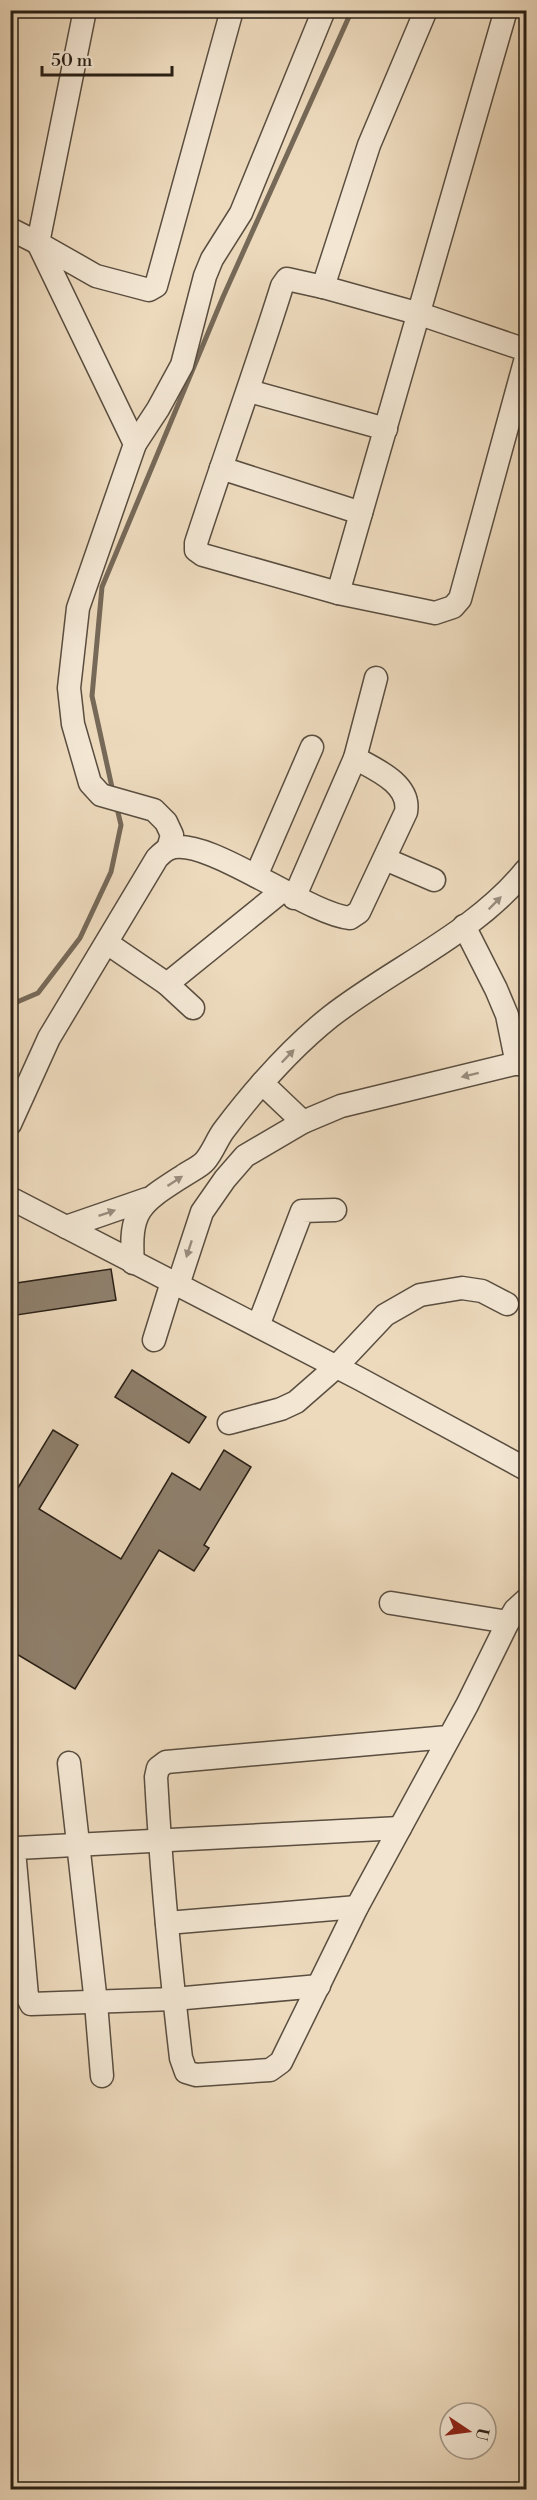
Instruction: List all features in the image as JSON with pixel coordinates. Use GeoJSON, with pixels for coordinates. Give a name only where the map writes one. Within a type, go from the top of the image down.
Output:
{"type":"FeatureCollection","features":[{"type":"Feature","properties":{"kind":"street"},"geometry":{"type":"LineString","coordinates":[[85,10],[39,243],[135,444]]}},
{"type":"Feature","properties":{"kind":"street"},"geometry":{"type":"LineString","coordinates":[[10,229],[96,276],[149,290],[156,286],[232,10]]}},
{"type":"Feature","properties":{"kind":"street"},"geometry":{"type":"LineString","coordinates":[[10,1124],[49,1038],[157,858],[168,849],[172,835],[166,822],[154,810],[101,795],[90,783],[73,724],[69,688],[78,608],[135,444],[158,409],[182,365],[205,276],[212,260],[241,213],[324,10]]}},
{"type":"Feature","properties":{"kind":"street"},"geometry":{"type":"LineString","coordinates":[[323,287],[369,145],[426,10]]}},
{"type":"Feature","properties":{"kind":"street"},"geometry":{"type":"LineString","coordinates":[[338,593],[506,10]]}},
{"type":"Feature","properties":{"kind":"street"},"geometry":{"type":"LineString","coordinates":[[526,350],[420,314],[323,287],[290,279],[285,281],[249,391],[220,468],[196,543],[196,550],[203,555],[338,593],[435,613],[453,608],[460,599],[526,358]]}},
{"type":"Feature","properties":{"kind":"street"},"geometry":{"type":"LineString","coordinates":[[249,391],[386,429]]}},
{"type":"Feature","properties":{"kind":"street"},"geometry":{"type":"LineString","coordinates":[[220,468],[361,513]]}},
{"type":"Feature","properties":{"kind":"street"},"geometry":{"type":"LineString","coordinates":[[167,984],[288,894],[355,758],[376,678]]}},
{"type":"Feature","properties":{"kind":"street"},"geometry":{"type":"LineString","coordinates":[[255,876],[312,747]]}},
{"type":"Feature","properties":{"kind":"street"},"geometry":{"type":"LineString","coordinates":[[168,849],[184,848],[217,857],[288,894],[335,915],[350,918],[359,912],[403,823],[407,802],[390,777],[355,758]]}},
{"type":"Feature","properties":{"kind":"street"},"geometry":{"type":"LineString","coordinates":[[385,859],[434,880]]}},
{"type":"Feature","properties":{"kind":"street"},"geometry":{"type":"LineString","coordinates":[[66,1227],[147,1199],[205,1161],[222,1131],[262,1083],[331,1017],[488,910],[526,870]]}},
{"type":"Feature","properties":{"kind":"street"},"geometry":{"type":"LineString","coordinates":[[154,1340],[202,1212],[225,1179],[245,1156],[303,1122],[341,1106],[522,1062],[496,989],[464,926]]}},
{"type":"Feature","properties":{"kind":"street"},"geometry":{"type":"LineString","coordinates":[[107,943],[167,984],[193,1008]]}},
{"type":"Feature","properties":{"kind":"street"},"geometry":{"type":"LineString","coordinates":[[262,1083],[303,1122]]}},
{"type":"Feature","properties":{"kind":"street"},"geometry":{"type":"LineString","coordinates":[[205,1161],[225,1179]]}},
{"type":"Feature","properties":{"kind":"street"},"geometry":{"type":"LineString","coordinates":[[10,1198],[258,1326],[526,1469]]}},
{"type":"Feature","properties":{"kind":"street"},"geometry":{"type":"LineString","coordinates":[[133,1263],[131,1237],[136,1218],[147,1199]]}},
{"type":"Feature","properties":{"kind":"street"},"geometry":{"type":"LineString","coordinates":[[258,1326],[302,1211],[335,1210]]}},
{"type":"Feature","properties":{"kind":"street"},"geometry":{"type":"LineString","coordinates":[[229,1423],[281,1409],[296,1402],[336,1367],[385,1315],[420,1295],[462,1288],[482,1291],[507,1304]]}},
{"type":"Feature","properties":{"kind":"street"},"geometry":{"type":"LineString","coordinates":[[448,1737],[166,1762],[158,1768],[156,1777],[159,1841],[166,1923],[181,2058],[186,2072],[196,2075],[270,2070],[281,2062],[357,1907],[467,1705],[508,1622],[515,1610],[526,1600]]}},
{"type":"Feature","properties":{"kind":"street"},"geometry":{"type":"LineString","coordinates":[[391,1603],[508,1622]]}},
{"type":"Feature","properties":{"kind":"street"},"geometry":{"type":"LineString","coordinates":[[69,1763],[102,2076]]}},
{"type":"Feature","properties":{"kind":"street"},"geometry":{"type":"LineString","coordinates":[[319,1986],[174,1999],[32,2004],[28,2001],[12,1853],[16,1848],[400,1828]]}},
{"type":"Feature","properties":{"kind":"street"},"geometry":{"type":"LineString","coordinates":[[166,1923],[357,1907]]}},
{"type":"Feature","properties":{"kind":"building"},"geometry":{"type":"Polygon","coordinates":[[[111,1269],[116,1300],[10,1316],[10,1284],[111,1269]]]}},
{"type":"Feature","properties":{"kind":"building"},"geometry":{"type":"Polygon","coordinates":[[[132,1370],[206,1417],[189,1443],[115,1397],[132,1370]]]}},
{"type":"Feature","properties":{"kind":"building"},"geometry":{"type":"Polygon","coordinates":[[[53,1430],[78,1445],[39,1509],[121,1559],[172,1473],[200,1490],[224,1450],[251,1467],[204,1545],[209,1548],[194,1571],[159,1550],[75,1689],[10,1650],[10,1501],[53,1430]]]}},
{"type":"Feature","properties":{"kind":"waterway"},"geometry":{"type":"LineString","coordinates":[[113,792],[92,696],[102,587],[223,297],[352,10]]}},
{"type":"Feature","properties":{"kind":"waterway"},"geometry":{"type":"LineString","coordinates":[[10,1005],[38,993],[80,938],[111,872],[121,825],[116,804]]}}]}
